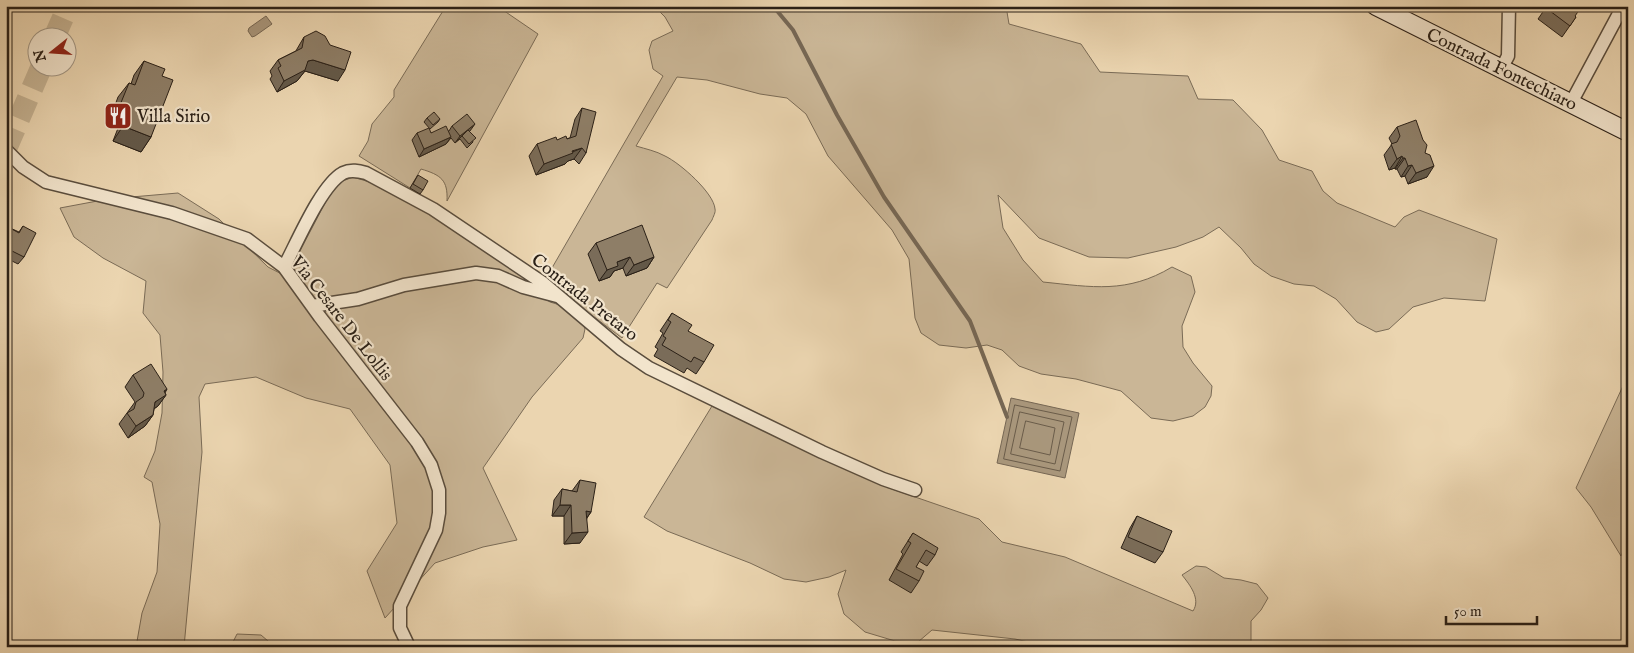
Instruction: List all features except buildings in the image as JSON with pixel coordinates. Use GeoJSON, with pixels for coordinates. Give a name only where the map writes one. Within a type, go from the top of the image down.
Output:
{"type":"FeatureCollection","features":[{"type":"Feature","properties":{"kind":"street","name":"Contrada Fontechiaro"},"geometry":{"type":"LineString","coordinates":[[1376,6],[1628,132]]}},
{"type":"Feature","properties":{"kind":"street"},"geometry":{"type":"LineString","coordinates":[[1501,69],[1508,56],[1509,6]]}},
{"type":"Feature","properties":{"kind":"street"},"geometry":{"type":"LineString","coordinates":[[1571,103],[1622,6]]}},
{"type":"Feature","properties":{"kind":"street","name":"Via Cesare De Lollis"},"geometry":{"type":"LineString","coordinates":[[6,150],[23,166],[46,182],[172,213],[247,239],[284,267],[417,442],[431,465],[439,490],[439,513],[436,530],[400,606],[400,628],[409,647]]}},
{"type":"Feature","properties":{"kind":"street","name":"Contrada Pretaro"},"geometry":{"type":"LineString","coordinates":[[284,267],[327,187],[333,180],[345,172],[356,170],[366,173],[432,209],[543,283],[621,349],[649,368],[822,452],[884,479],[915,490]]}},
{"type":"Feature","properties":{"kind":"street"},"geometry":{"type":"LineString","coordinates":[[312,306],[358,298],[404,285],[476,273],[498,276],[523,287],[560,297]]}},
{"type":"Feature","properties":{"kind":"shaded area"},"geometry":{"type":"Polygon","coordinates":[[[446,6],[497,6],[538,34],[447,201],[446,188],[442,179],[438,176],[421,169],[410,188],[359,156],[368,141],[372,124],[394,97],[394,90],[446,6]]]}},
{"type":"Feature","properties":{"kind":"shaded area"},"geometry":{"type":"Polygon","coordinates":[[[654,6],[1006,6],[1009,24],[1081,44],[1100,72],[1188,76],[1198,99],[1233,100],[1262,130],[1279,160],[1312,171],[1323,191],[1337,203],[1395,227],[1404,217],[1419,210],[1497,239],[1485,301],[1444,298],[1413,307],[1389,329],[1376,332],[1357,322],[1336,299],[1314,286],[1294,284],[1271,276],[1254,264],[1241,248],[1219,227],[1203,237],[1176,247],[1128,258],[1089,257],[1039,238],[998,195],[1003,228],[1023,260],[1043,282],[1093,287],[1124,285],[1156,276],[1172,267],[1191,276],[1195,292],[1182,326],[1183,347],[1193,363],[1212,386],[1211,396],[1205,407],[1193,416],[1173,421],[1151,418],[1121,391],[1076,379],[1041,374],[1019,366],[1002,350],[987,345],[966,348],[939,345],[921,333],[915,318],[909,259],[892,230],[828,156],[806,114],[787,98],[760,94],[707,80],[677,77],[636,146],[662,154],[687,172],[709,195],[715,212],[712,220],[667,288],[657,283],[622,338],[545,280],[663,76],[653,69],[649,50],[652,41],[673,31],[665,17],[654,6]]]}},
{"type":"Feature","properties":{"kind":"shaded area"},"geometry":{"type":"Polygon","coordinates":[[[353,177],[376,184],[424,209],[542,288],[537,293],[550,302],[560,305],[582,321],[585,329],[583,338],[532,397],[483,468],[517,540],[483,547],[435,563],[385,618],[367,571],[397,523],[390,465],[350,409],[306,398],[256,377],[205,384],[199,397],[202,452],[184,647],[136,647],[142,613],[157,572],[160,524],[152,482],[144,477],[155,451],[162,413],[163,372],[160,335],[143,313],[146,281],[103,258],[74,237],[60,208],[108,199],[178,193],[219,219],[268,267],[299,283],[290,270],[335,184],[353,177]]]}},
{"type":"Feature","properties":{"kind":"shaded area"},"geometry":{"type":"Polygon","coordinates":[[[1628,375],[1628,538],[1621,556],[1591,507],[1576,488],[1628,375]]]}},
{"type":"Feature","properties":{"kind":"shaded area"},"geometry":{"type":"Polygon","coordinates":[[[712,406],[822,455],[889,488],[979,519],[1002,542],[1065,557],[1193,611],[1196,602],[1195,597],[1182,575],[1196,566],[1206,567],[1224,578],[1257,584],[1268,598],[1261,610],[1251,621],[1251,642],[1255,647],[1051,647],[1015,639],[932,630],[918,642],[895,641],[865,632],[844,614],[838,594],[846,570],[829,577],[806,582],[784,579],[750,563],[667,531],[644,517],[712,406]]]}},
{"type":"Feature","properties":{"kind":"shaded area"},"geometry":{"type":"Polygon","coordinates":[[[237,634],[261,635],[275,647],[229,647],[237,634]]]}},
{"type":"Feature","properties":{"kind":"water"},"geometry":{"type":"Polygon","coordinates":[[[266,16],[272,24],[252,37],[248,31],[249,28],[266,16]]]}},
{"type":"Feature","properties":{"kind":"water"},"geometry":{"type":"Polygon","coordinates":[[[1011,398],[1079,413],[1065,478],[997,463],[1011,398]]]}},
{"type":"Feature","properties":{"kind":"waterway"},"geometry":{"type":"LineString","coordinates":[[773,6],[793,30],[837,115],[884,197],[970,321],[1007,417]]}},
{"type":"Feature","properties":{"kind":"tunnel"},"geometry":{"type":"LineString","coordinates":[[58,28],[68,6]]}},
{"type":"Feature","properties":{"kind":"tunnel"},"geometry":{"type":"LineString","coordinates":[[6,149],[37,78]]}},
{"type":"Feature","properties":{"kind":"place","name":"Villa Sirio"},"geometry":{"type":"Point","coordinates":[118,116]}}]}
